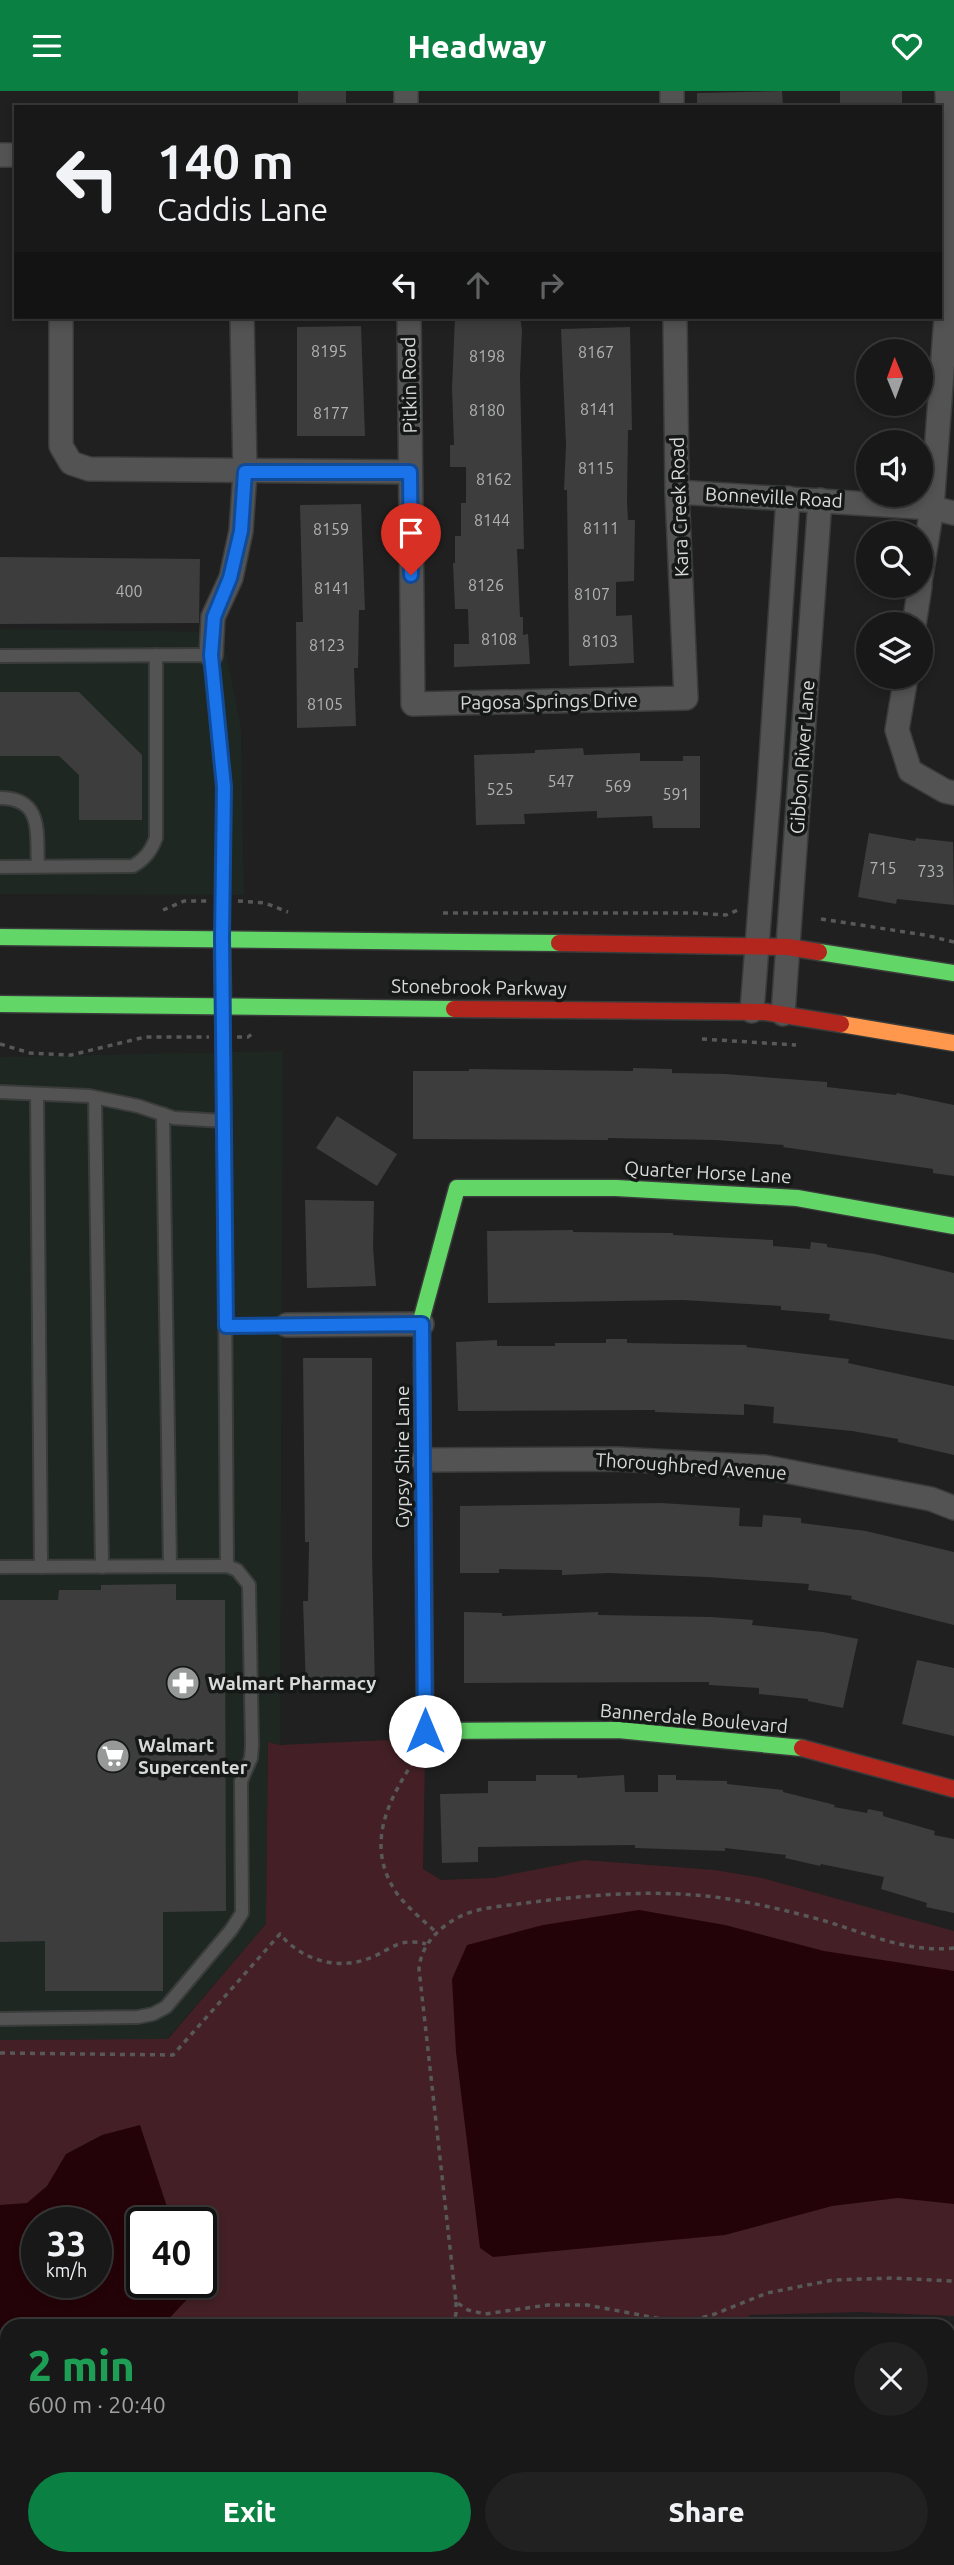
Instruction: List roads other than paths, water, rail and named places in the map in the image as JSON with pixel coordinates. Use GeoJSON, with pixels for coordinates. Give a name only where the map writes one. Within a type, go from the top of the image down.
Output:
{"type":"FeatureCollection","features":[{"type":"Feature","properties":{"kind":"main road"},"geometry":{"type":"LineString","coordinates":[[0,937],[788,947],[954,973]]}},
{"type":"Feature","properties":{"kind":"main road"},"geometry":{"type":"LineString","coordinates":[[222,938],[223,1005]]}},
{"type":"Feature","properties":{"kind":"main road","name":"Stonebrook Parkway"},"geometry":{"type":"LineString","coordinates":[[0,1004],[752,1011],[954,1043]]}},
{"type":"Feature","properties":{"kind":"main road","name":"Quarter Horse Lane"},"geometry":{"type":"LineString","coordinates":[[457,1188],[616,1188],[797,1198],[954,1226]]}},
{"type":"Feature","properties":{"kind":"main road","name":"Gypsy Shire Lane"},"geometry":{"type":"LineString","coordinates":[[429,1731],[422,1324],[457,1188]]}},
{"type":"Feature","properties":{"kind":"main road","name":"Bannerdale Boulevard"},"geometry":{"type":"LineString","coordinates":[[429,1731],[618,1730],[798,1747],[954,1789]]}},
{"type":"Feature","properties":{"kind":"street"},"geometry":{"type":"LineString","coordinates":[[933,542],[943,510],[951,249],[947,91]]}},
{"type":"Feature","properties":{"kind":"street"},"geometry":{"type":"LineString","coordinates":[[61,319],[61,446],[71,463],[89,469],[410,472]]}},
{"type":"Feature","properties":{"kind":"street"},"geometry":{"type":"LineString","coordinates":[[211,655],[214,617],[230,578],[241,531],[245,472],[242,319]]}},
{"type":"Feature","properties":{"kind":"street","name":"Pitkin Road"},"geometry":{"type":"LineString","coordinates":[[409,319],[413,704]]}},
{"type":"Feature","properties":{"kind":"street","name":"Kara Creek Road"},"geometry":{"type":"LineString","coordinates":[[675,319],[677,492],[686,698]]}},
{"type":"Feature","properties":{"kind":"street","name":"Bonneville Road"},"geometry":{"type":"LineString","coordinates":[[677,492],[943,510]]}},
{"type":"Feature","properties":{"kind":"street","name":"Gibbon River Lane"},"geometry":{"type":"LineString","coordinates":[[752,1011],[788,498]]}},
{"type":"Feature","properties":{"kind":"street","name":"Gibbon River Lane"},"geometry":{"type":"LineString","coordinates":[[783,1014],[820,500]]}},
{"type":"Feature","properties":{"kind":"street"},"geometry":{"type":"LineString","coordinates":[[904,689],[897,730],[910,771],[945,791],[954,793]]}},
{"type":"Feature","properties":{"kind":"street","name":"Pagosa Springs Drive"},"geometry":{"type":"LineString","coordinates":[[413,704],[686,698]]}},
{"type":"Feature","properties":{"kind":"street"},"geometry":{"type":"LineString","coordinates":[[287,1325],[422,1324]]}},
{"type":"Feature","properties":{"kind":"street","name":"Thoroughbred Avenue"},"geometry":{"type":"LineString","coordinates":[[423,1460],[617,1459],[765,1467],[932,1499],[954,1508]]}},
{"type":"Feature","properties":{"kind":"lane"},"geometry":{"type":"LineString","coordinates":[[0,867],[133,866],[144,860],[151,851],[156,838],[156,655]]}},
{"type":"Feature","properties":{"kind":"lane"},"geometry":{"type":"LineString","coordinates":[[0,656],[211,655],[224,787],[222,938]]}},
{"type":"Feature","properties":{"kind":"lane"},"geometry":{"type":"LineString","coordinates":[[0,798],[21,802],[30,808],[36,819],[38,866]]}},
{"type":"Feature","properties":{"kind":"lane"},"geometry":{"type":"LineString","coordinates":[[223,1005],[227,1566]]}},
{"type":"Feature","properties":{"kind":"lane"},"geometry":{"type":"LineString","coordinates":[[0,1092],[95,1098],[198,1121],[224,1121]]}},
{"type":"Feature","properties":{"kind":"lane"},"geometry":{"type":"LineString","coordinates":[[37,1094],[41,1567]]}},
{"type":"Feature","properties":{"kind":"lane"},"geometry":{"type":"LineString","coordinates":[[95,1098],[102,1567]]}},
{"type":"Feature","properties":{"kind":"lane"},"geometry":{"type":"LineString","coordinates":[[163,1114],[170,1566]]}},
{"type":"Feature","properties":{"kind":"lane"},"geometry":{"type":"LineString","coordinates":[[226,1326],[287,1325]]}},
{"type":"Feature","properties":{"kind":"lane"},"geometry":{"type":"LineString","coordinates":[[0,1567],[227,1566],[237,1570],[249,1585],[252,1745],[251,1758],[242,1781],[242,1913],[231,1930],[166,2007],[153,2014],[138,2017],[0,2019]]}},
{"type":"Feature","properties":{"kind":"place","name":"Walmart Pharmacy"},"geometry":{"type":"Point","coordinates":[183,1683]}},
{"type":"Feature","properties":{"kind":"place","name":"Walmart Supercenter"},"geometry":{"type":"Point","coordinates":[113,1756]}}]}
